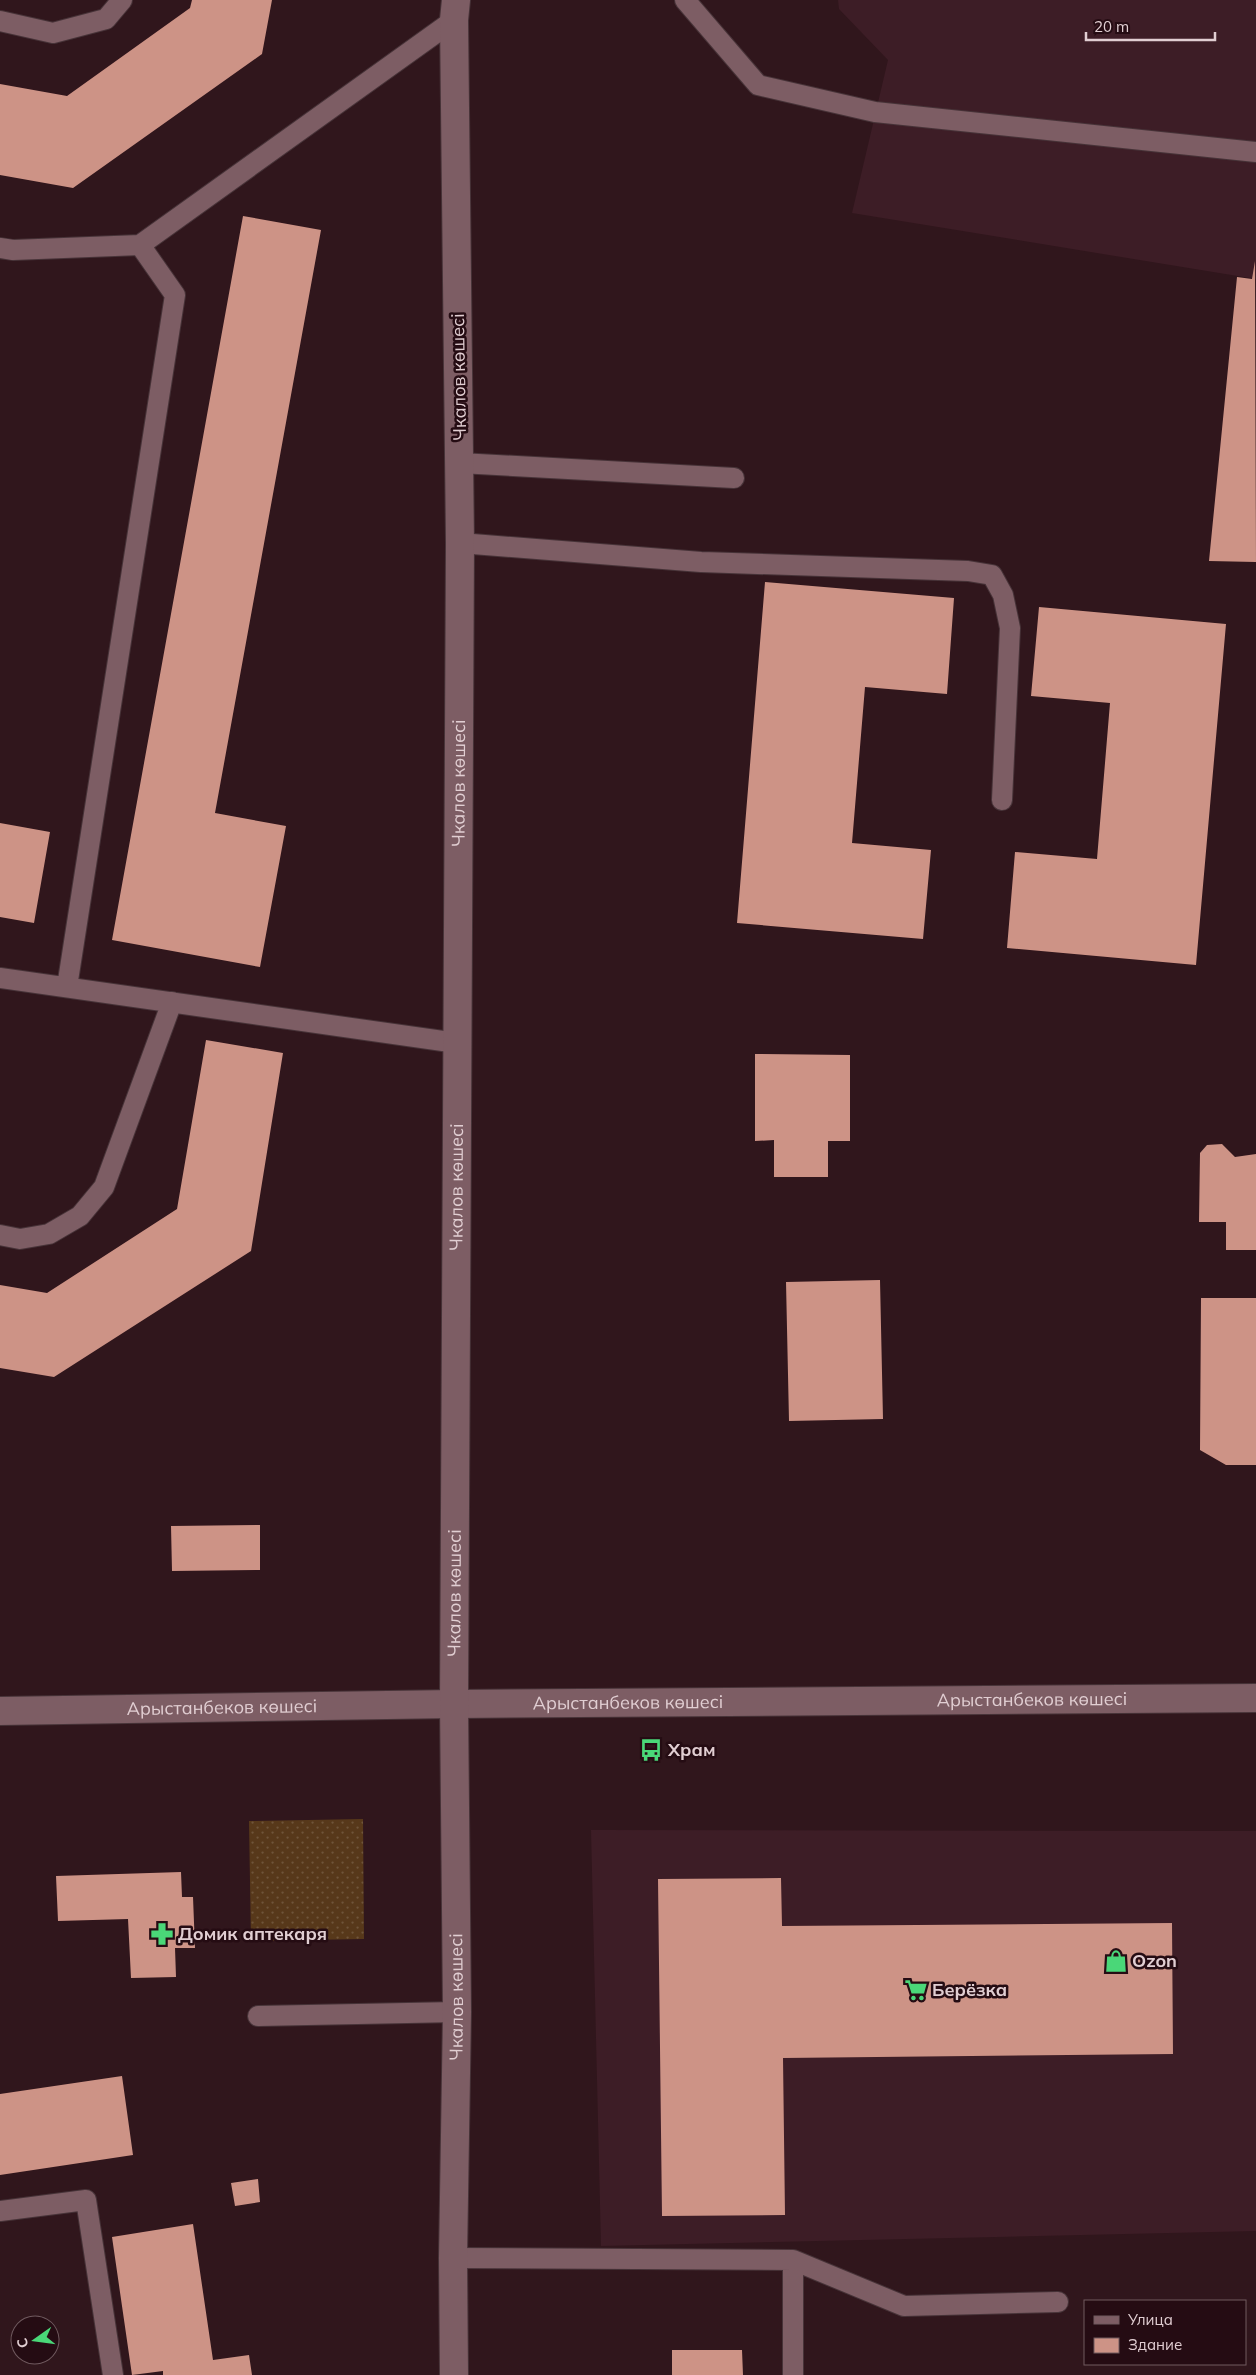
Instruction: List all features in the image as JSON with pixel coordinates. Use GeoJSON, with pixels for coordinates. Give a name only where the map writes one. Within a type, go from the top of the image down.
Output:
{"type":"FeatureCollection","features":[{"type":"Feature","properties":{"kind":"street","name":"Чкалов көшесі"},"geometry":{"type":"LineString","coordinates":[[454,2375],[453,2258],[457,2012],[454,1704],[460,543],[455,10]]}},
{"type":"Feature","properties":{"kind":"street","name":"Арыстанбеков көшесі"},"geometry":{"type":"LineString","coordinates":[[0,1711],[454,1704],[1256,1698]]}},
{"type":"Feature","properties":{"kind":"lane"},"geometry":{"type":"LineString","coordinates":[[0,21],[53,33],[106,19],[122,0]]}},
{"type":"Feature","properties":{"kind":"lane"},"geometry":{"type":"LineString","coordinates":[[685,0],[758,85],[875,112],[1256,152]]}},
{"type":"Feature","properties":{"kind":"lane"},"geometry":{"type":"LineString","coordinates":[[0,248],[13,250],[140,245],[455,10]]}},
{"type":"Feature","properties":{"kind":"lane"},"geometry":{"type":"LineString","coordinates":[[67,987],[175,295],[140,245]]}},
{"type":"Feature","properties":{"kind":"lane"},"geometry":{"type":"LineString","coordinates":[[460,462],[734,478]]}},
{"type":"Feature","properties":{"kind":"lane"},"geometry":{"type":"LineString","coordinates":[[460,543],[701,562],[968,572],[992,575],[1003,595],[1010,628],[1002,800]]}},
{"type":"Feature","properties":{"kind":"lane"},"geometry":{"type":"LineString","coordinates":[[0,978],[457,1043]]}},
{"type":"Feature","properties":{"kind":"lane"},"geometry":{"type":"LineString","coordinates":[[0,1235],[20,1238],[49,1234],[80,1216],[104,1187],[172,1002]]}},
{"type":"Feature","properties":{"kind":"lane"},"geometry":{"type":"LineString","coordinates":[[258,2016],[457,2012]]}},
{"type":"Feature","properties":{"kind":"lane"},"geometry":{"type":"LineString","coordinates":[[0,2212],[86,2200],[113,2375]]}},
{"type":"Feature","properties":{"kind":"lane"},"geometry":{"type":"LineString","coordinates":[[453,2258],[792,2260],[904,2306],[1058,2302]]}},
{"type":"Feature","properties":{"kind":"lane"},"geometry":{"type":"LineString","coordinates":[[792,2260],[793,2375]]}},
{"type":"Feature","properties":{"kind":"shaded area"},"geometry":{"type":"Polygon","coordinates":[[[838,0],[1256,0],[1256,279],[852,213],[888,60],[839,9],[838,0]]]}},
{"type":"Feature","properties":{"kind":"shaded area"},"geometry":{"type":"Polygon","coordinates":[[[363,1819],[364,1939],[251,1941],[249,1821],[363,1819]]]}},
{"type":"Feature","properties":{"kind":"shaded area"},"geometry":{"type":"Polygon","coordinates":[[[591,1830],[1256,1831],[1256,2231],[601,2246],[591,1830]]]}},
{"type":"Feature","properties":{"kind":"building"},"geometry":{"type":"Polygon","coordinates":[[[192,0],[272,0],[262,54],[73,188],[0,175],[0,84],[67,96],[190,8],[192,0]]]}},
{"type":"Feature","properties":{"kind":"building"},"geometry":{"type":"Polygon","coordinates":[[[243,216],[321,230],[215,813],[286,826],[260,967],[112,940],[243,216]]]}},
{"type":"Feature","properties":{"kind":"building"},"geometry":{"type":"Polygon","coordinates":[[[1255,261],[1256,562],[1209,561],[1237,277],[1252,279],[1255,261]]]}},
{"type":"Feature","properties":{"kind":"building"},"geometry":{"type":"Polygon","coordinates":[[[765,582],[954,598],[947,694],[865,687],[852,843],[931,850],[923,939],[737,923],[765,582]]]}},
{"type":"Feature","properties":{"kind":"building"},"geometry":{"type":"Polygon","coordinates":[[[1039,607],[1226,624],[1196,965],[1007,948],[1015,852],[1097,859],[1110,703],[1031,696],[1039,607]]]}},
{"type":"Feature","properties":{"kind":"building"},"geometry":{"type":"Polygon","coordinates":[[[0,823],[50,832],[34,923],[0,917],[0,823]]]}},
{"type":"Feature","properties":{"kind":"building"},"geometry":{"type":"Polygon","coordinates":[[[206,1040],[283,1053],[251,1251],[54,1377],[0,1368],[0,1285],[47,1293],[177,1209],[206,1040]]]}},
{"type":"Feature","properties":{"kind":"building"},"geometry":{"type":"Polygon","coordinates":[[[755,1054],[850,1055],[850,1141],[828,1141],[828,1177],[774,1177],[774,1140],[755,1141],[755,1054]]]}},
{"type":"Feature","properties":{"kind":"building"},"geometry":{"type":"Polygon","coordinates":[[[1222,1144],[1235,1157],[1256,1154],[1256,1250],[1226,1250],[1226,1222],[1199,1222],[1200,1153],[1207,1145],[1222,1144]]]}},
{"type":"Feature","properties":{"kind":"building"},"geometry":{"type":"Polygon","coordinates":[[[880,1280],[883,1419],[789,1421],[786,1282],[880,1280]]]}},
{"type":"Feature","properties":{"kind":"building"},"geometry":{"type":"Polygon","coordinates":[[[1201,1298],[1256,1298],[1256,1465],[1226,1465],[1200,1450],[1201,1298]]]}},
{"type":"Feature","properties":{"kind":"building"},"geometry":{"type":"Polygon","coordinates":[[[260,1525],[260,1570],[172,1571],[171,1526],[260,1525]]]}},
{"type":"Feature","properties":{"kind":"building","name":"Домик аптекаря"},"geometry":{"type":"Polygon","coordinates":[[[181,1872],[182,1897],[193,1897],[195,1948],[175,1948],[176,1977],[131,1978],[128,1919],[58,1921],[56,1876],[181,1872]]]}},
{"type":"Feature","properties":{"kind":"building","name":"Берёзка"},"geometry":{"type":"Polygon","coordinates":[[[781,1878],[782,1926],[1172,1923],[1173,2054],[783,2058],[785,2215],[662,2216],[658,1879],[781,1878]]]}},
{"type":"Feature","properties":{"kind":"building"},"geometry":{"type":"Polygon","coordinates":[[[122,2076],[133,2155],[0,2175],[0,2094],[122,2076]]]}},
{"type":"Feature","properties":{"kind":"building"},"geometry":{"type":"Polygon","coordinates":[[[258,2179],[260,2202],[235,2206],[231,2183],[258,2179]]]}},
{"type":"Feature","properties":{"kind":"building"},"geometry":{"type":"Polygon","coordinates":[[[193,2224],[213,2360],[249,2355],[252,2375],[163,2375],[163,2371],[132,2375],[112,2237],[193,2224]]]}},
{"type":"Feature","properties":{"kind":"building"},"geometry":{"type":"Polygon","coordinates":[[[672,2350],[742,2350],[743,2375],[672,2375],[672,2350]]]}},
{"type":"Feature","properties":{"kind":"place","name":"Храм"},"geometry":{"type":"Point","coordinates":[651,1750]}},
{"type":"Feature","properties":{"kind":"place","name":"Домик аптекаря"},"geometry":{"type":"Point","coordinates":[162,1934]}},
{"type":"Feature","properties":{"kind":"place","name":"Ozon"},"geometry":{"type":"Point","coordinates":[1116,1961]}},
{"type":"Feature","properties":{"kind":"place","name":"Берёзка"},"geometry":{"type":"Point","coordinates":[916,1990]}}]}
